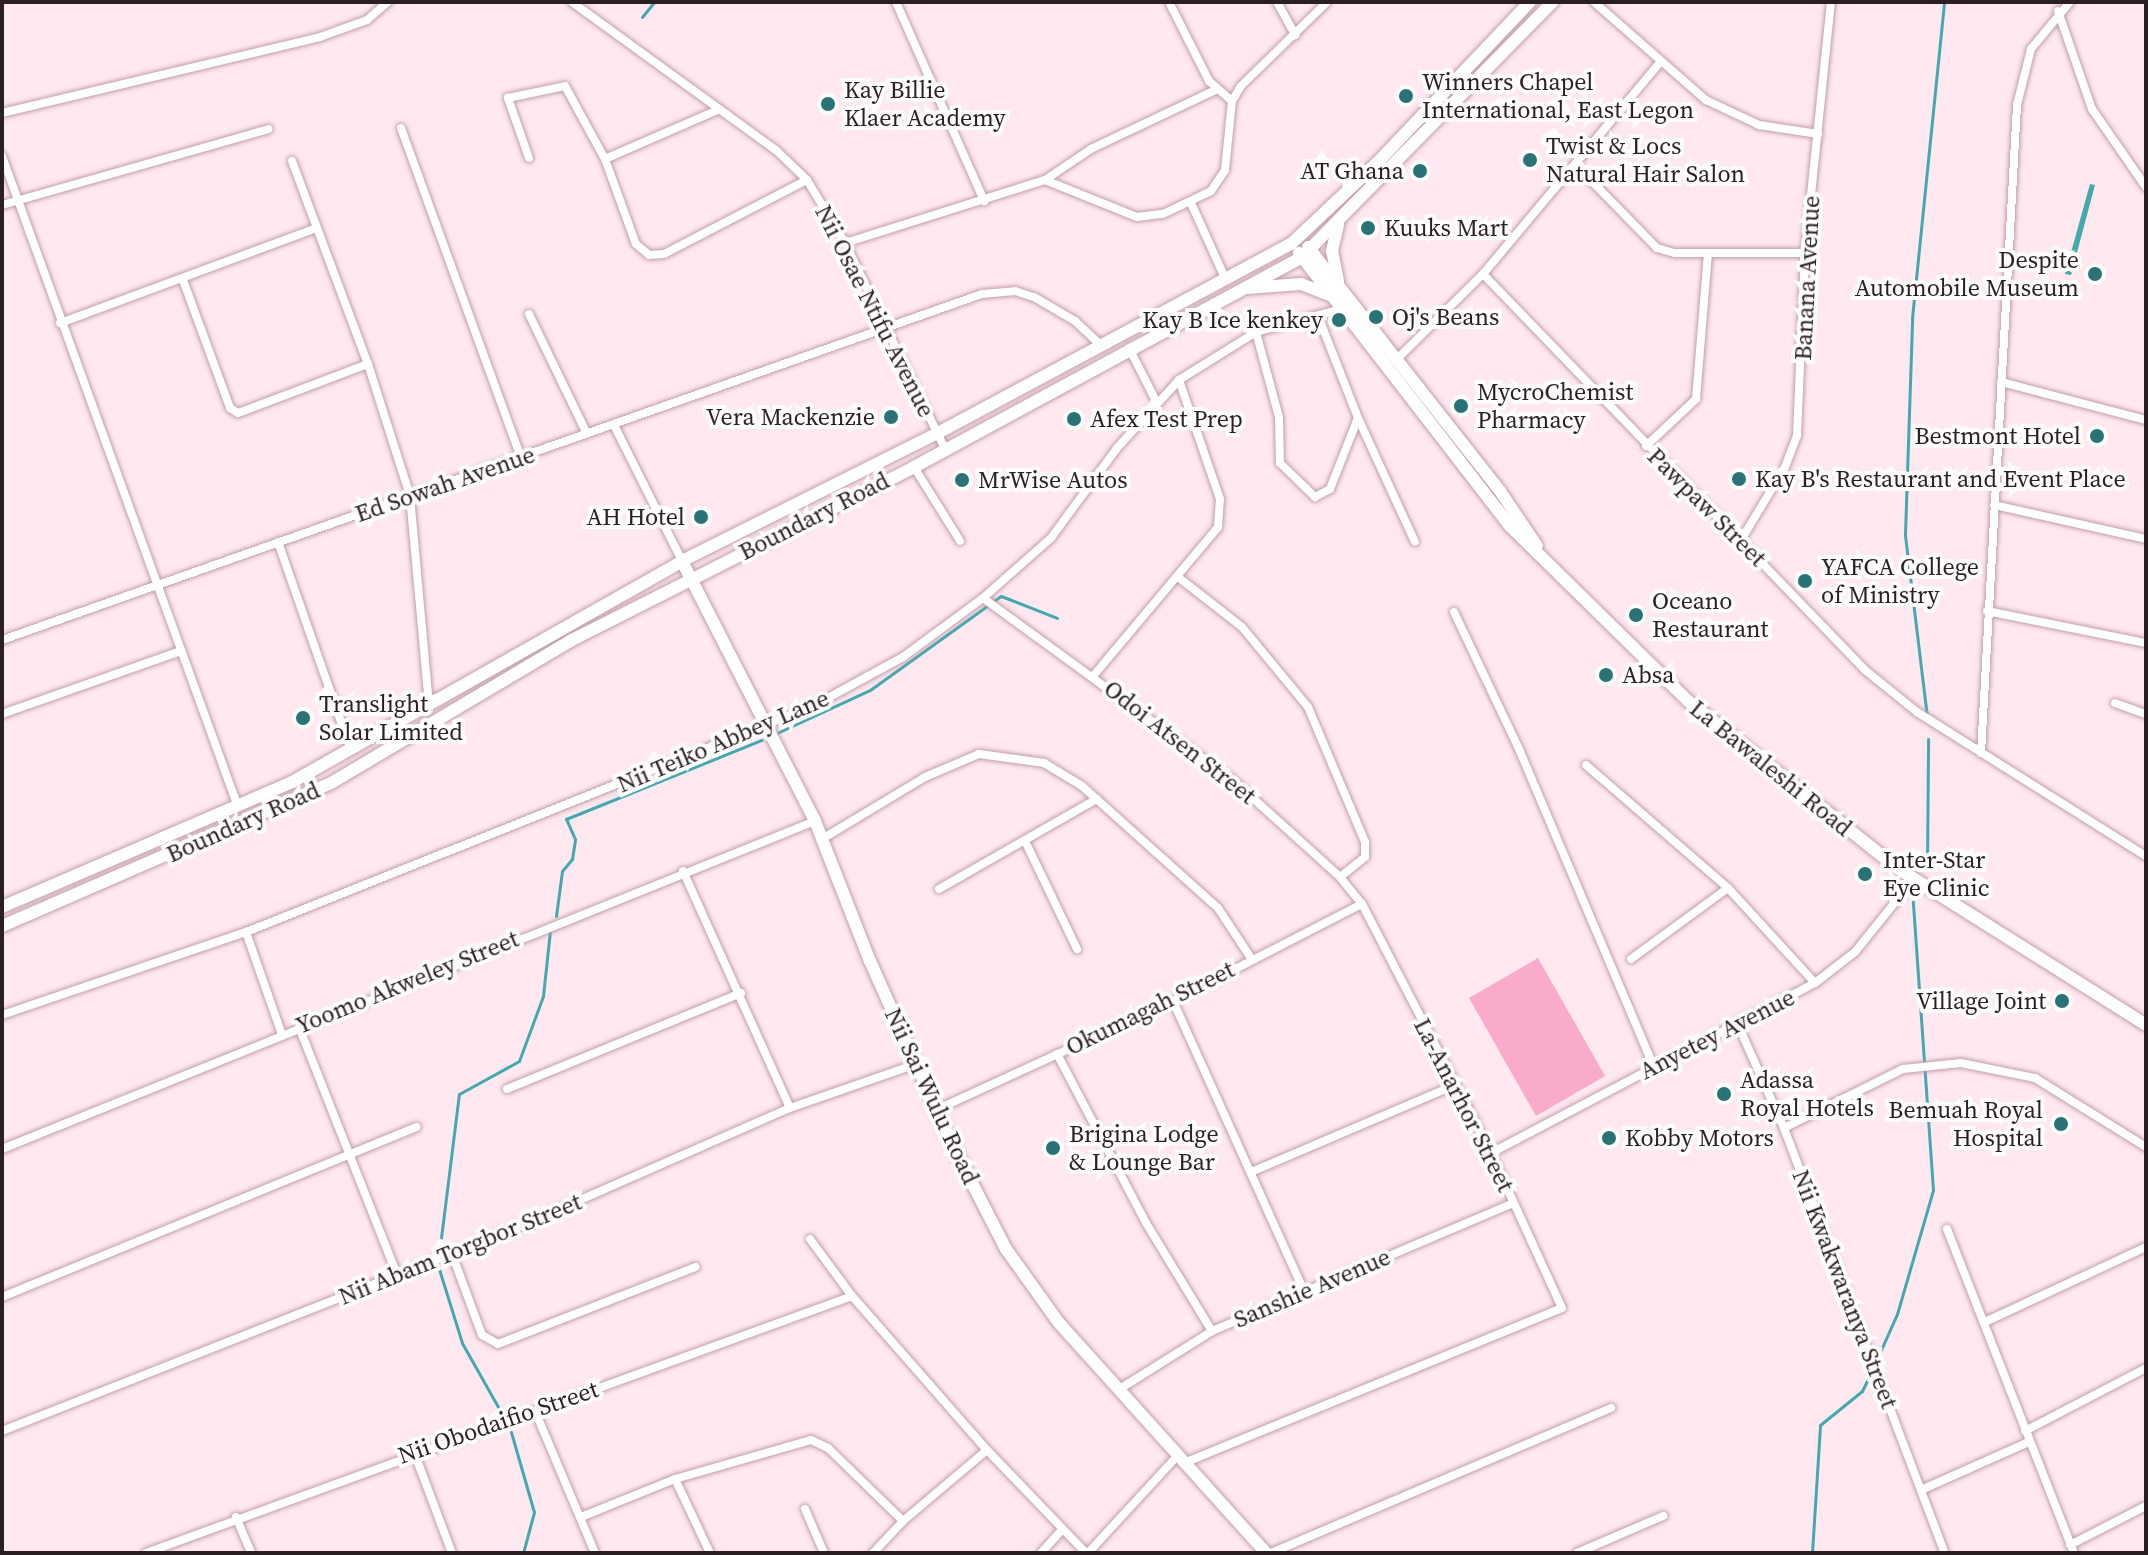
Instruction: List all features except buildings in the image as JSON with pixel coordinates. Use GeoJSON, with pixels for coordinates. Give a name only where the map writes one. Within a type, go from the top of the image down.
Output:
{"type":"FeatureCollection","features":[{"type":"Feature","properties":{"kind":"main road","name":"Boundary Road"},"geometry":{"type":"LineString","coordinates":[[2,907],[238,807],[351,750],[682,561],[938,433],[1296,241],[1530,2]]}},
{"type":"Feature","properties":{"kind":"main road","name":"Boundary Road"},"geometry":{"type":"LineString","coordinates":[[2,926],[331,783],[572,640],[914,467],[1306,254],[1338,225],[1553,2]]}},
{"type":"Feature","properties":{"kind":"main road"},"geometry":{"type":"LineString","coordinates":[[1240,289],[1301,284],[1335,290],[1332,251],[1338,225]]}},
{"type":"Feature","properties":{"kind":"main road","name":"La Bawaleshi Road"},"geometry":{"type":"LineString","coordinates":[[1296,241],[1500,491],[1542,556]]}},
{"type":"Feature","properties":{"kind":"main road","name":"La Bawaleshi Road"},"geometry":{"type":"LineString","coordinates":[[1335,290],[1342,309],[1511,527],[1688,701],[1777,777],[1914,879],[2146,1025]]}},
{"type":"Feature","properties":{"kind":"main road","name":"Nii Sai Wulu Road"},"geometry":{"type":"LineString","coordinates":[[682,561],[693,577],[815,821],[936,1110],[1029,1286],[1118,1390],[1269,1553]]}},
{"type":"Feature","properties":{"kind":"street"},"geometry":{"type":"LineString","coordinates":[[2,113],[320,37],[367,20],[388,2]]}},
{"type":"Feature","properties":{"kind":"street","name":"Nii Osae Ntifu Avenue"},"geometry":{"type":"LineString","coordinates":[[572,2],[776,150],[807,180],[845,243],[945,449]]}},
{"type":"Feature","properties":{"kind":"street"},"geometry":{"type":"LineString","coordinates":[[896,2],[984,201]]}},
{"type":"Feature","properties":{"kind":"street"},"geometry":{"type":"LineString","coordinates":[[1169,2],[1215,90],[1232,101]]}},
{"type":"Feature","properties":{"kind":"street"},"geometry":{"type":"LineString","coordinates":[[1277,2],[1295,35]]}},
{"type":"Feature","properties":{"kind":"street"},"geometry":{"type":"LineString","coordinates":[[1045,180],[1137,217],[1191,203],[1211,191],[1225,170],[1232,101],[1327,2]]}},
{"type":"Feature","properties":{"kind":"street"},"geometry":{"type":"LineString","coordinates":[[1594,2],[1660,62],[1731,114],[1759,125],[1818,134]]}},
{"type":"Feature","properties":{"kind":"street","name":"Banana Avenue"},"geometry":{"type":"LineString","coordinates":[[1741,540],[1785,467],[1797,435],[1805,253],[1831,2]]}},
{"type":"Feature","properties":{"kind":"street"},"geometry":{"type":"LineString","coordinates":[[1981,753],[2017,105],[2031,49],[2058,11],[2070,2]]}},
{"type":"Feature","properties":{"kind":"street"},"geometry":{"type":"LineString","coordinates":[[2058,11],[2092,109],[2146,187]]}},
{"type":"Feature","properties":{"kind":"street"},"geometry":{"type":"LineString","coordinates":[[1396,360],[1483,274],[1660,62]]}},
{"type":"Feature","properties":{"kind":"street"},"geometry":{"type":"LineString","coordinates":[[529,158],[508,98],[556,85],[573,91],[605,159],[636,244],[649,255],[664,254],[807,180]]}},
{"type":"Feature","properties":{"kind":"street"},"geometry":{"type":"LineString","coordinates":[[845,243],[1045,180],[1091,149],[1215,90]]}},
{"type":"Feature","properties":{"kind":"street"},"geometry":{"type":"LineString","coordinates":[[605,159],[720,109]]}},
{"type":"Feature","properties":{"kind":"street"},"geometry":{"type":"LineString","coordinates":[[401,128],[521,457]]}},
{"type":"Feature","properties":{"kind":"street"},"geometry":{"type":"LineString","coordinates":[[2,205],[268,129]]}},
{"type":"Feature","properties":{"kind":"street"},"geometry":{"type":"LineString","coordinates":[[2,156],[14,201],[238,807]]}},
{"type":"Feature","properties":{"kind":"street"},"geometry":{"type":"LineString","coordinates":[[292,161],[368,364],[410,496],[429,704]]}},
{"type":"Feature","properties":{"kind":"street"},"geometry":{"type":"LineString","coordinates":[[1575,164],[1657,248],[1708,254],[1805,253]]}},
{"type":"Feature","properties":{"kind":"street"},"geometry":{"type":"LineString","coordinates":[[1191,203],[1226,280]]}},
{"type":"Feature","properties":{"kind":"street"},"geometry":{"type":"LineString","coordinates":[[60,323],[317,228]]}},
{"type":"Feature","properties":{"kind":"street"},"geometry":{"type":"LineString","coordinates":[[1646,446],[1696,399],[1708,254]]}},
{"type":"Feature","properties":{"kind":"street","name":"Pawpaw Street"},"geometry":{"type":"LineString","coordinates":[[1483,274],[1865,670],[1917,712],[2146,856]]}},
{"type":"Feature","properties":{"kind":"street"},"geometry":{"type":"LineString","coordinates":[[183,280],[230,408],[238,413],[368,364]]}},
{"type":"Feature","properties":{"kind":"street","name":"Ed Sowah Avenue"},"geometry":{"type":"LineString","coordinates":[[2,640],[156,582],[614,425],[886,325],[982,294],[1015,291],[1075,321],[1102,346]]}},
{"type":"Feature","properties":{"kind":"street","name":"Nii Teiko Abbey Lane"},"geometry":{"type":"LineString","coordinates":[[2,1015],[246,932],[815,705],[903,657],[985,600],[1051,538],[1117,448],[1179,380],[1256,332],[1342,309]]}},
{"type":"Feature","properties":{"kind":"street"},"geometry":{"type":"LineString","coordinates":[[529,314],[587,434]]}},
{"type":"Feature","properties":{"kind":"street"},"geometry":{"type":"LineString","coordinates":[[1318,316],[1358,418],[1415,542]]}},
{"type":"Feature","properties":{"kind":"street"},"geometry":{"type":"LineString","coordinates":[[1256,332],[1279,417],[1280,463],[1295,483],[1315,497],[1330,489],[1358,418]]}},
{"type":"Feature","properties":{"kind":"street"},"geometry":{"type":"LineString","coordinates":[[1129,348],[1157,403]]}},
{"type":"Feature","properties":{"kind":"street"},"geometry":{"type":"LineString","coordinates":[[1094,675],[1218,527],[1220,515],[1208,458],[1179,380]]}},
{"type":"Feature","properties":{"kind":"street"},"geometry":{"type":"LineString","coordinates":[[2001,382],[2146,420]]}},
{"type":"Feature","properties":{"kind":"street"},"geometry":{"type":"LineString","coordinates":[[614,425],[682,561]]}},
{"type":"Feature","properties":{"kind":"street"},"geometry":{"type":"LineString","coordinates":[[914,467],[960,541]]}},
{"type":"Feature","properties":{"kind":"street"},"geometry":{"type":"LineString","coordinates":[[1994,505],[2146,539]]}},
{"type":"Feature","properties":{"kind":"street"},"geometry":{"type":"LineString","coordinates":[[278,542],[351,750]]}},
{"type":"Feature","properties":{"kind":"street"},"geometry":{"type":"LineString","coordinates":[[1178,577],[1242,627],[1308,707],[1365,842],[1365,857],[1340,877]]}},
{"type":"Feature","properties":{"kind":"street","name":"Odoi Atsen Street"},"geometry":{"type":"LineString","coordinates":[[985,600],[995,611],[1094,675],[1235,782],[1340,877],[1362,904]]}},
{"type":"Feature","properties":{"kind":"street"},"geometry":{"type":"LineString","coordinates":[[1987,611],[2146,643]]}},
{"type":"Feature","properties":{"kind":"street"},"geometry":{"type":"LineString","coordinates":[[1454,612],[1507,721],[1654,1067]]}},
{"type":"Feature","properties":{"kind":"street"},"geometry":{"type":"LineString","coordinates":[[2,714],[181,651]]}},
{"type":"Feature","properties":{"kind":"street"},"geometry":{"type":"LineString","coordinates":[[2115,703],[2146,714]]}},
{"type":"Feature","properties":{"kind":"street"},"geometry":{"type":"LineString","coordinates":[[822,839],[925,777],[979,754],[1044,763],[1097,799],[1218,908],[1251,958]]}},
{"type":"Feature","properties":{"kind":"street"},"geometry":{"type":"LineString","coordinates":[[1586,765],[1728,888],[1815,983]]}},
{"type":"Feature","properties":{"kind":"street"},"geometry":{"type":"LineString","coordinates":[[939,889],[1026,843],[1097,799]]}},
{"type":"Feature","properties":{"kind":"street","name":"Yoomo Akweley Street"},"geometry":{"type":"LineString","coordinates":[[2,1149],[281,1032],[815,821]]}},
{"type":"Feature","properties":{"kind":"street"},"geometry":{"type":"LineString","coordinates":[[1026,843],[1077,949]]}},
{"type":"Feature","properties":{"kind":"street"},"geometry":{"type":"LineString","coordinates":[[683,871],[741,993],[790,1108]]}},
{"type":"Feature","properties":{"kind":"street","name":"Anyetey Avenue"},"geometry":{"type":"LineString","coordinates":[[1491,1153],[1654,1067],[1739,1027],[1815,983],[1855,952],[1914,879]]}},
{"type":"Feature","properties":{"kind":"street"},"geometry":{"type":"LineString","coordinates":[[1631,959],[1728,888]]}},
{"type":"Feature","properties":{"kind":"street","name":"Okumagah Street"},"geometry":{"type":"LineString","coordinates":[[936,1110],[1173,1001],[1251,958],[1362,904]]}},
{"type":"Feature","properties":{"kind":"street","name":"La-Anarhor Street"},"geometry":{"type":"LineString","coordinates":[[1182,1459],[1562,1308],[1491,1153],[1362,904]]}},
{"type":"Feature","properties":{"kind":"street"},"geometry":{"type":"LineString","coordinates":[[246,932],[281,1032]]}},
{"type":"Feature","properties":{"kind":"street"},"geometry":{"type":"LineString","coordinates":[[507,1089],[741,993]]}},
{"type":"Feature","properties":{"kind":"street"},"geometry":{"type":"LineString","coordinates":[[1173,1001],[1304,1291]]}},
{"type":"Feature","properties":{"kind":"street"},"geometry":{"type":"LineString","coordinates":[[299,1027],[396,1272]]}},
{"type":"Feature","properties":{"kind":"street","name":"Nii Kwakwaranya Street"},"geometry":{"type":"LineString","coordinates":[[1739,1027],[1784,1128],[1945,1553]]}},
{"type":"Feature","properties":{"kind":"street"},"geometry":{"type":"LineString","coordinates":[[1057,1054],[1146,1223],[1212,1331]]}},
{"type":"Feature","properties":{"kind":"street"},"geometry":{"type":"LineString","coordinates":[[1784,1128],[1920,1063],[1995,1066],[2035,1078],[2146,1147]]}},
{"type":"Feature","properties":{"kind":"street","name":"Nii Abam Torgbor Street"},"geometry":{"type":"LineString","coordinates":[[2,1431],[396,1272],[452,1254],[790,1108],[916,1064]]}},
{"type":"Feature","properties":{"kind":"street"},"geometry":{"type":"LineString","coordinates":[[1251,1172],[1455,1085]]}},
{"type":"Feature","properties":{"kind":"street"},"geometry":{"type":"LineString","coordinates":[[2,1297],[350,1158],[417,1127]]}},
{"type":"Feature","properties":{"kind":"street","name":"Sanshie Avenue"},"geometry":{"type":"LineString","coordinates":[[1118,1390],[1212,1331],[1513,1203]]}},
{"type":"Feature","properties":{"kind":"street"},"geometry":{"type":"LineString","coordinates":[[1947,1229],[2072,1549],[2146,1506]]}},
{"type":"Feature","properties":{"kind":"street"},"geometry":{"type":"LineString","coordinates":[[810,1239],[852,1296],[987,1450],[1087,1553],[1182,1459]]}},
{"type":"Feature","properties":{"kind":"street"},"geometry":{"type":"LineString","coordinates":[[1985,1322],[2146,1247]]}},
{"type":"Feature","properties":{"kind":"street"},"geometry":{"type":"LineString","coordinates":[[452,1254],[482,1335],[498,1344],[696,1267]]}},
{"type":"Feature","properties":{"kind":"street","name":"Nii Obodaifio Street"},"geometry":{"type":"LineString","coordinates":[[146,1553],[414,1452],[852,1296]]}},
{"type":"Feature","properties":{"kind":"street"},"geometry":{"type":"LineString","coordinates":[[2025,1431],[2146,1368]]}},
{"type":"Feature","properties":{"kind":"street"},"geometry":{"type":"LineString","coordinates":[[1269,1553],[1611,1408]]}},
{"type":"Feature","properties":{"kind":"street"},"geometry":{"type":"LineString","coordinates":[[535,1411],[595,1553]]}},
{"type":"Feature","properties":{"kind":"street"},"geometry":{"type":"LineString","coordinates":[[581,1517],[675,1479],[811,1440],[828,1448],[903,1521]]}},
{"type":"Feature","properties":{"kind":"street"},"geometry":{"type":"LineString","coordinates":[[1921,1490],[2029,1442]]}},
{"type":"Feature","properties":{"kind":"street"},"geometry":{"type":"LineString","coordinates":[[873,1553],[903,1521],[987,1450]]}},
{"type":"Feature","properties":{"kind":"street"},"geometry":{"type":"LineString","coordinates":[[414,1452],[452,1553]]}},
{"type":"Feature","properties":{"kind":"street"},"geometry":{"type":"LineString","coordinates":[[675,1479],[710,1553]]}},
{"type":"Feature","properties":{"kind":"street"},"geometry":{"type":"LineString","coordinates":[[805,1509],[824,1553]]}},
{"type":"Feature","properties":{"kind":"street"},"geometry":{"type":"LineString","coordinates":[[1577,1553],[1663,1516]]}},
{"type":"Feature","properties":{"kind":"street"},"geometry":{"type":"LineString","coordinates":[[236,1517],[251,1553]]}},
{"type":"Feature","properties":{"kind":"street"},"geometry":{"type":"LineString","coordinates":[[1041,1553],[1062,1530]]}},
{"type":"Feature","properties":{"kind":"shaded area"},"geometry":{"type":"Polygon","coordinates":[[[1538,958],[1605,1076],[1536,1116],[1469,998],[1538,958]]]}},
{"type":"Feature","properties":{"kind":"water"},"geometry":{"type":"Polygon","coordinates":[[[2090,184],[2095,185],[2071,275],[2065,274],[2090,184]]]}},
{"type":"Feature","properties":{"kind":"waterway"},"geometry":{"type":"LineString","coordinates":[[642,17],[654,2]]}},
{"type":"Feature","properties":{"kind":"waterway"},"geometry":{"type":"LineString","coordinates":[[1927,717],[1905,534],[1912,318],[1944,2]]}},
{"type":"Feature","properties":{"kind":"waterway"},"geometry":{"type":"LineString","coordinates":[[777,733],[870,690],[1001,596],[1057,618]]}},
{"type":"Feature","properties":{"kind":"waterway"},"geometry":{"type":"LineString","coordinates":[[1927,865],[1928,739]]}},
{"type":"Feature","properties":{"kind":"waterway"},"geometry":{"type":"LineString","coordinates":[[556,916],[562,871],[572,859],[575,839],[566,819],[762,740]]}},
{"type":"Feature","properties":{"kind":"waterway"},"geometry":{"type":"LineString","coordinates":[[1876,1361],[1897,1314],[1933,1190],[1913,902]]}},
{"type":"Feature","properties":{"kind":"waterway"},"geometry":{"type":"LineString","coordinates":[[440,1246],[459,1094],[519,1061],[543,996],[550,931]]}},
{"type":"Feature","properties":{"kind":"waterway"},"geometry":{"type":"LineString","coordinates":[[439,1269],[462,1343],[502,1414]]}},
{"type":"Feature","properties":{"kind":"waterway"},"geometry":{"type":"LineString","coordinates":[[1812,1553],[1820,1425],[1862,1391],[1873,1368]]}},
{"type":"Feature","properties":{"kind":"waterway"},"geometry":{"type":"LineString","coordinates":[[511,1432],[534,1512],[523,1553]]}},
{"type":"Feature","properties":{"kind":"place","name":"Winners Chapel International, East Legon"},"geometry":{"type":"Point","coordinates":[1406,96]}},
{"type":"Feature","properties":{"kind":"place","name":"Kay Billie Klaer Academy"},"geometry":{"type":"Point","coordinates":[828,104]}},
{"type":"Feature","properties":{"kind":"place","name":"Twist & Locs Natural Hair Salon"},"geometry":{"type":"Point","coordinates":[1530,160]}},
{"type":"Feature","properties":{"kind":"place","name":"AT Ghana"},"geometry":{"type":"Point","coordinates":[1420,171]}},
{"type":"Feature","properties":{"kind":"place","name":"Kuuks Mart"},"geometry":{"type":"Point","coordinates":[1368,228]}},
{"type":"Feature","properties":{"kind":"place","name":"Despite Automobile Museum"},"geometry":{"type":"Point","coordinates":[2095,274]}},
{"type":"Feature","properties":{"kind":"place","name":"Oj's Beans"},"geometry":{"type":"Point","coordinates":[1376,317]}},
{"type":"Feature","properties":{"kind":"place","name":"Kay B Ice kenkey"},"geometry":{"type":"Point","coordinates":[1339,320]}},
{"type":"Feature","properties":{"kind":"place","name":"MycroChemist Pharmacy"},"geometry":{"type":"Point","coordinates":[1461,406]}},
{"type":"Feature","properties":{"kind":"place","name":"Vera Mackenzie"},"geometry":{"type":"Point","coordinates":[891,417]}},
{"type":"Feature","properties":{"kind":"place","name":"Afex Test Prep"},"geometry":{"type":"Point","coordinates":[1074,419]}},
{"type":"Feature","properties":{"kind":"place","name":"Bestmont Hotel"},"geometry":{"type":"Point","coordinates":[2097,436]}},
{"type":"Feature","properties":{"kind":"place","name":"Kay B's Restaurant and Event Place"},"geometry":{"type":"Point","coordinates":[1739,479]}},
{"type":"Feature","properties":{"kind":"place","name":"MrWise Autos"},"geometry":{"type":"Point","coordinates":[962,480]}},
{"type":"Feature","properties":{"kind":"place","name":"AH Hotel"},"geometry":{"type":"Point","coordinates":[701,517]}},
{"type":"Feature","properties":{"kind":"place","name":"YAFCA College of Ministry"},"geometry":{"type":"Point","coordinates":[1805,581]}},
{"type":"Feature","properties":{"kind":"place","name":"Oceano Restaurant"},"geometry":{"type":"Point","coordinates":[1636,615]}},
{"type":"Feature","properties":{"kind":"place","name":"Absa"},"geometry":{"type":"Point","coordinates":[1606,675]}},
{"type":"Feature","properties":{"kind":"place","name":"Translight Solar Limited"},"geometry":{"type":"Point","coordinates":[303,718]}},
{"type":"Feature","properties":{"kind":"place","name":"Inter-Star Eye Clinic"},"geometry":{"type":"Point","coordinates":[1865,874]}},
{"type":"Feature","properties":{"kind":"place","name":"Village Joint"},"geometry":{"type":"Point","coordinates":[2062,1001]}},
{"type":"Feature","properties":{"kind":"place","name":"Adassa Royal Hotels"},"geometry":{"type":"Point","coordinates":[1724,1094]}},
{"type":"Feature","properties":{"kind":"place","name":"Bemuah Royal Hospital"},"geometry":{"type":"Point","coordinates":[2061,1124]}},
{"type":"Feature","properties":{"kind":"place","name":"Kobby Motors"},"geometry":{"type":"Point","coordinates":[1609,1138]}},
{"type":"Feature","properties":{"kind":"place","name":"Brigina Lodge & Lounge Bar"},"geometry":{"type":"Point","coordinates":[1053,1148]}}]}
